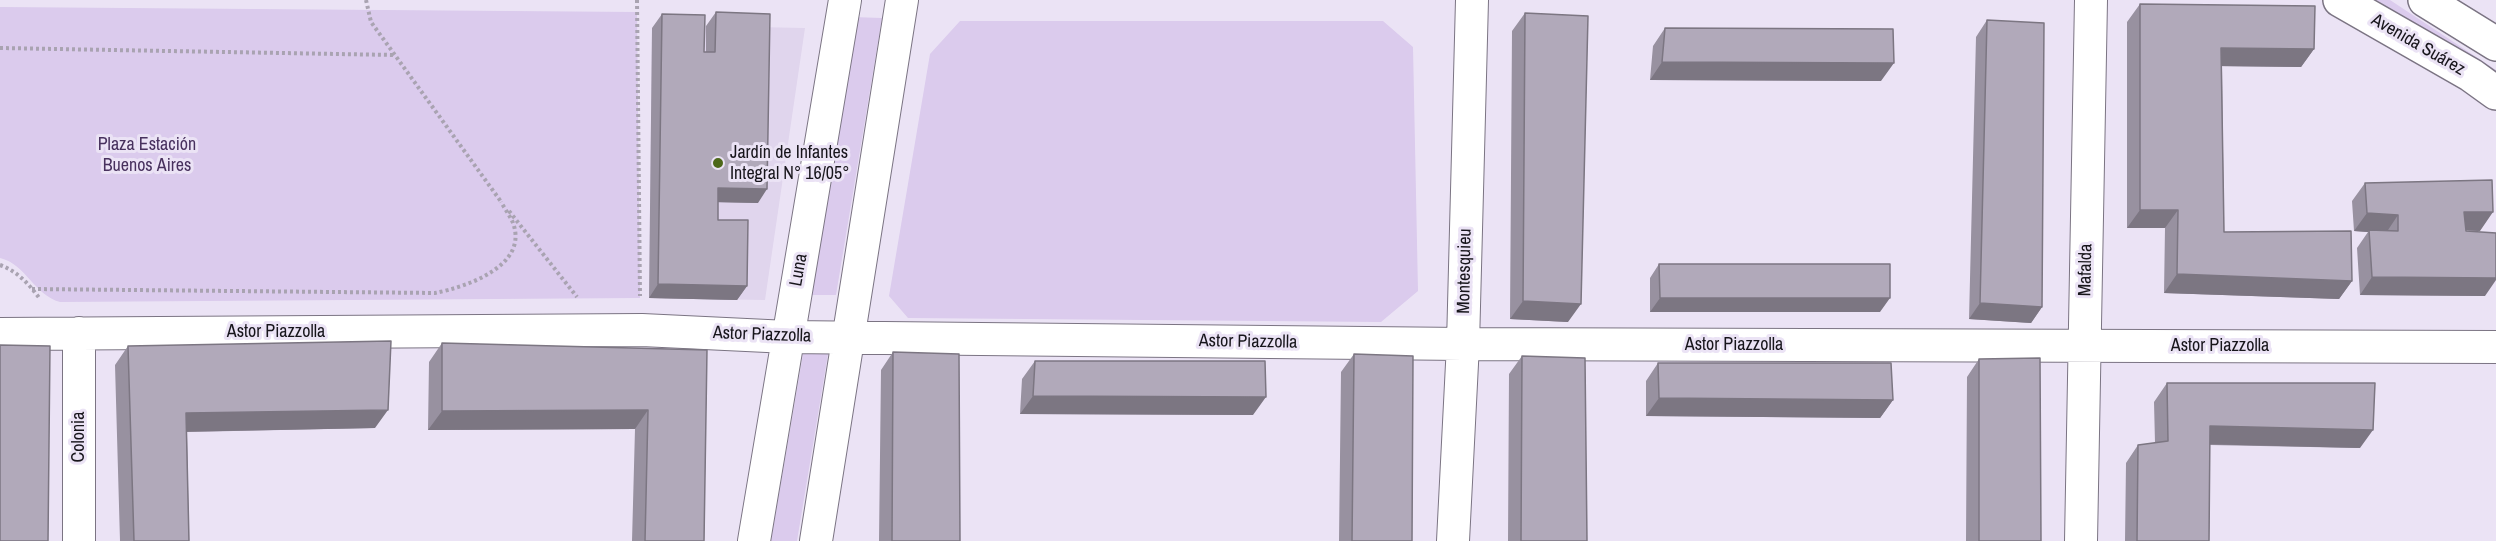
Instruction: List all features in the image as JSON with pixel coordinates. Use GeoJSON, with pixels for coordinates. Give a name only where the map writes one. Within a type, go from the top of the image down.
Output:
{"type":"FeatureCollection","features":[{"type":"Feature","properties":{"kind":"street","name":"Luna"},"geometry":{"type":"LineString","coordinates":[[754,541],[845,0]]}},
{"type":"Feature","properties":{"kind":"street"},"geometry":{"type":"LineString","coordinates":[[816,541],[902,0]]}},
{"type":"Feature","properties":{"kind":"street","name":"Montesquieu"},"geometry":{"type":"LineString","coordinates":[[1453,541],[1463,344],[1472,0]]}},
{"type":"Feature","properties":{"kind":"street","name":"Mafalda"},"geometry":{"type":"LineString","coordinates":[[2081,541],[2091,0]]}},
{"type":"Feature","properties":{"kind":"street","name":"Avenida Suárez"},"geometry":{"type":"LineString","coordinates":[[2340,0],[2471,75],[2496,93]]}},
{"type":"Feature","properties":{"kind":"street"},"geometry":{"type":"LineString","coordinates":[[2425,0],[2496,44]]}},
{"type":"Feature","properties":{"kind":"street","name":"Astor Piazzolla"},"geometry":{"type":"LineString","coordinates":[[0,334],[642,330],[788,338],[1463,344],[2496,347]]}},
{"type":"Feature","properties":{"kind":"street","name":"Colonia"},"geometry":{"type":"LineString","coordinates":[[72,334],[79,541]]}},
{"type":"Feature","properties":{"kind":"path"},"geometry":{"type":"LineString","coordinates":[[366,0],[371,22],[394,55],[501,202],[603,330]]}},
{"type":"Feature","properties":{"kind":"path"},"geometry":{"type":"LineString","coordinates":[[637,0],[642,330]]}},
{"type":"Feature","properties":{"kind":"path"},"geometry":{"type":"LineString","coordinates":[[0,48],[394,55]]}},
{"type":"Feature","properties":{"kind":"path"},"geometry":{"type":"LineString","coordinates":[[32,289],[435,293],[462,288],[501,265],[513,248],[514,225],[501,202]]}},
{"type":"Feature","properties":{"kind":"path"},"geometry":{"type":"LineString","coordinates":[[0,265],[10,268],[32,289],[72,334]]}},
{"type":"Feature","properties":{"kind":"shaded area","name":"Jardín de Infantes Integral N° 16/05°"},"geometry":{"type":"Polygon","coordinates":[[[706,26],[805,28],[765,300],[649,298],[652,28],[695,29],[706,26]]]}},
{"type":"Feature","properties":{"kind":"green space"},"geometry":{"type":"Polygon","coordinates":[[[2376,0],[2390,0],[2496,70],[2496,78],[2376,0]]]}},
{"type":"Feature","properties":{"kind":"green space","name":"Plaza Estación Buenos Aires"},"geometry":{"type":"Polygon","coordinates":[[[0,7],[637,12],[640,298],[60,302],[51,298],[43,293],[17,266],[0,258],[0,7]]]}},
{"type":"Feature","properties":{"kind":"green space"},"geometry":{"type":"Polygon","coordinates":[[[852,17],[882,18],[836,295],[807,295],[852,17]]]}},
{"type":"Feature","properties":{"kind":"green space"},"geometry":{"type":"Polygon","coordinates":[[[960,21],[1383,21],[1413,47],[1418,291],[1381,322],[908,318],[889,296],[930,54],[960,21]]]}},
{"type":"Feature","properties":{"kind":"green space"},"geometry":{"type":"Polygon","coordinates":[[[805,342],[830,342],[797,541],[771,541],[805,342]]]}},
{"type":"Feature","properties":{"kind":"building"},"geometry":{"type":"Polygon","coordinates":[[[2140,4],[2315,6],[2314,49],[2221,48],[2224,232],[2351,231],[2352,281],[2177,274],[2178,210],[2140,210],[2140,4]]]}},
{"type":"Feature","properties":{"kind":"building","name":"Jardín de Infantes Integral N° 16/05°"},"geometry":{"type":"Polygon","coordinates":[[[716,12],[770,14],[767,189],[718,188],[718,220],[748,220],[747,286],[658,284],[662,14],[705,15],[704,52],[715,52],[716,12]]]}},
{"type":"Feature","properties":{"kind":"building"},"geometry":{"type":"Polygon","coordinates":[[[1525,13],[1588,16],[1581,304],[1523,301],[1525,13]]]}},
{"type":"Feature","properties":{"kind":"building"},"geometry":{"type":"Polygon","coordinates":[[[1987,20],[2044,23],[2042,307],[1980,303],[1987,20]]]}},
{"type":"Feature","properties":{"kind":"building"},"geometry":{"type":"Polygon","coordinates":[[[1665,28],[1893,29],[1894,63],[1662,62],[1665,28]]]}},
{"type":"Feature","properties":{"kind":"building"},"geometry":{"type":"Polygon","coordinates":[[[2492,180],[2493,212],[2464,212],[2466,231],[2496,233],[2496,278],[2372,277],[2369,230],[2398,231],[2398,215],[2367,213],[2365,183],[2492,180]]]}},
{"type":"Feature","properties":{"kind":"building"},"geometry":{"type":"Polygon","coordinates":[[[1659,264],[1890,264],[1890,298],[1660,298],[1659,264]]]}},
{"type":"Feature","properties":{"kind":"building"},"geometry":{"type":"Polygon","coordinates":[[[391,341],[388,410],[186,413],[189,541],[134,541],[128,346],[391,341]]]}},
{"type":"Feature","properties":{"kind":"building"},"geometry":{"type":"Polygon","coordinates":[[[442,343],[707,350],[704,541],[645,541],[648,410],[442,411],[442,343]]]}},
{"type":"Feature","properties":{"kind":"building"},"geometry":{"type":"Polygon","coordinates":[[[0,345],[50,346],[48,541],[0,541],[0,345]]]}},
{"type":"Feature","properties":{"kind":"building"},"geometry":{"type":"Polygon","coordinates":[[[893,352],[959,354],[960,541],[892,541],[893,352]]]}},
{"type":"Feature","properties":{"kind":"building"},"geometry":{"type":"Polygon","coordinates":[[[1354,354],[1413,356],[1412,541],[1352,541],[1354,354]]]}},
{"type":"Feature","properties":{"kind":"building"},"geometry":{"type":"Polygon","coordinates":[[[1522,356],[1585,358],[1587,541],[1521,541],[1522,356]]]}},
{"type":"Feature","properties":{"kind":"building"},"geometry":{"type":"Polygon","coordinates":[[[2040,358],[2041,541],[1979,541],[1979,359],[2040,358]]]}},
{"type":"Feature","properties":{"kind":"building"},"geometry":{"type":"Polygon","coordinates":[[[1035,361],[1265,361],[1266,397],[1033,396],[1035,361]]]}},
{"type":"Feature","properties":{"kind":"building"},"geometry":{"type":"Polygon","coordinates":[[[1658,363],[1891,363],[1893,400],[1659,398],[1658,363]]]}},
{"type":"Feature","properties":{"kind":"building"},"geometry":{"type":"Polygon","coordinates":[[[2167,383],[2375,383],[2373,430],[2210,426],[2209,541],[2137,541],[2138,445],[2168,441],[2167,383]]]}},
{"type":"Feature","properties":{"kind":"place","name":"Jardín de Infantes Integral N° 16/05°"},"geometry":{"type":"Point","coordinates":[718,163]}}]}
